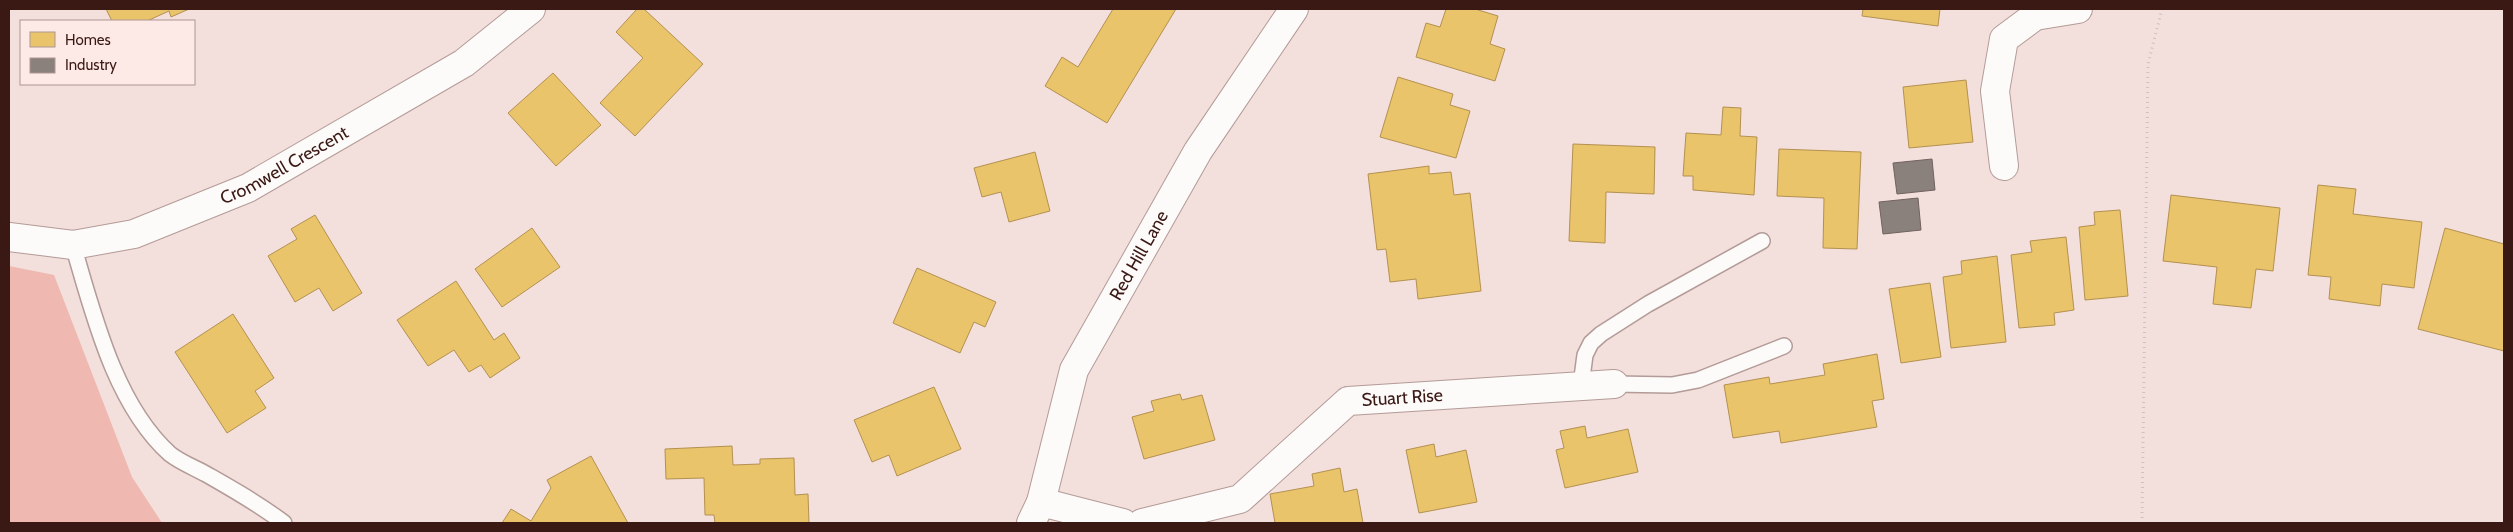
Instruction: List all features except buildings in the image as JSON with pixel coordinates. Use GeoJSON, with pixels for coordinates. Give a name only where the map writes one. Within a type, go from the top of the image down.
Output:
{"type":"FeatureCollection","features":[{"type":"Feature","properties":{"kind":"street","name":"Cromwell Crescent"},"geometry":{"type":"LineString","coordinates":[[9,237],[73,245],[134,234],[248,188],[464,63],[531,9]]}},
{"type":"Feature","properties":{"kind":"street","name":"Red Hill Lane"},"geometry":{"type":"LineString","coordinates":[[1036,512],[1074,370],[1198,151],[1294,9]]}},
{"type":"Feature","properties":{"kind":"street"},"geometry":{"type":"LineString","coordinates":[[2004,166],[1995,91],[2004,39],[2035,16],[2078,9]]}},
{"type":"Feature","properties":{"kind":"street","name":"Stuart Rise"},"geometry":{"type":"LineString","coordinates":[[1142,523],[1240,499],[1348,401],[1614,384]]}},
{"type":"Feature","properties":{"kind":"street"},"geometry":{"type":"LineString","coordinates":[[1036,512],[1123,523]]}},
{"type":"Feature","properties":{"kind":"lane"},"geometry":{"type":"LineString","coordinates":[[1582,385],[1585,355],[1591,343],[1601,334],[1648,304],[1762,241]]}},
{"type":"Feature","properties":{"kind":"lane"},"geometry":{"type":"LineString","coordinates":[[73,245],[102,342],[131,402],[146,428],[171,455],[258,503],[284,523]]}},
{"type":"Feature","properties":{"kind":"lane"},"geometry":{"type":"LineString","coordinates":[[1614,384],[1672,385],[1698,380],[1784,346]]}},
{"type":"Feature","properties":{"kind":"path"},"geometry":{"type":"LineString","coordinates":[[2142,523],[2148,64],[2162,9]]}},
{"type":"Feature","properties":{"kind":"shaded area"},"geometry":{"type":"Polygon","coordinates":[[[9,266],[54,275],[132,477],[162,523],[9,523],[9,266]]]}}]}
